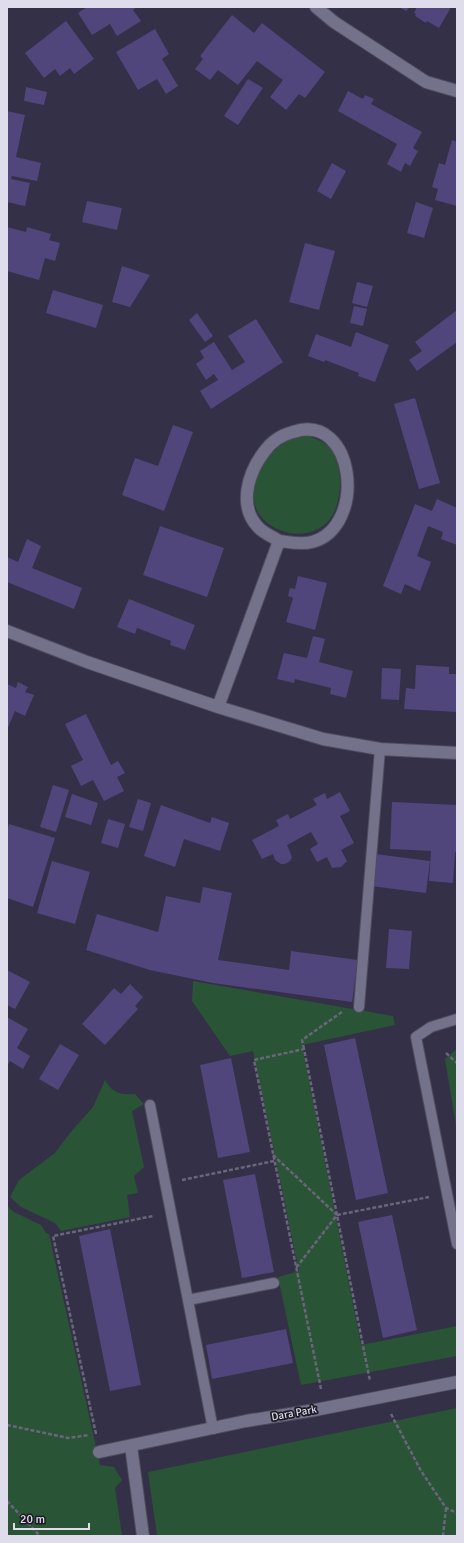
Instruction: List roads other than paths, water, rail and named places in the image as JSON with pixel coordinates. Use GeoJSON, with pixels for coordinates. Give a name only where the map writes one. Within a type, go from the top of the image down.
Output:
{"type":"FeatureCollection","features":[{"type":"Feature","properties":{"kind":"street"},"geometry":{"type":"LineString","coordinates":[[316,7],[334,22],[426,82],[457,91]]}},
{"type":"Feature","properties":{"kind":"street"},"geometry":{"type":"LineString","coordinates":[[302,429],[317,431],[329,437],[339,448],[345,461],[348,482],[346,501],[339,522],[328,535],[312,542],[298,544],[279,540],[258,528],[251,516],[246,499],[248,486],[256,463],[269,445],[284,435],[302,429]]}},
{"type":"Feature","properties":{"kind":"street"},"geometry":{"type":"LineString","coordinates":[[218,707],[279,540]]}},
{"type":"Feature","properties":{"kind":"street"},"geometry":{"type":"LineString","coordinates":[[7,631],[87,662],[218,707],[323,739],[380,749],[457,753]]}},
{"type":"Feature","properties":{"kind":"street","name":"Dara Park"},"geometry":{"type":"LineString","coordinates":[[99,1452],[457,1382]]}},
{"type":"Feature","properties":{"kind":"street"},"geometry":{"type":"LineString","coordinates":[[131,1446],[143,1536]]}},
{"type":"Feature","properties":{"kind":"lane"},"geometry":{"type":"LineString","coordinates":[[359,1007],[380,749]]}},
{"type":"Feature","properties":{"kind":"lane"},"geometry":{"type":"LineString","coordinates":[[457,1019],[431,1027],[416,1037],[457,1244]]}},
{"type":"Feature","properties":{"kind":"lane"},"geometry":{"type":"LineString","coordinates":[[150,1105],[213,1429]]}},
{"type":"Feature","properties":{"kind":"lane"},"geometry":{"type":"LineString","coordinates":[[188,1300],[274,1283]]}}]}
